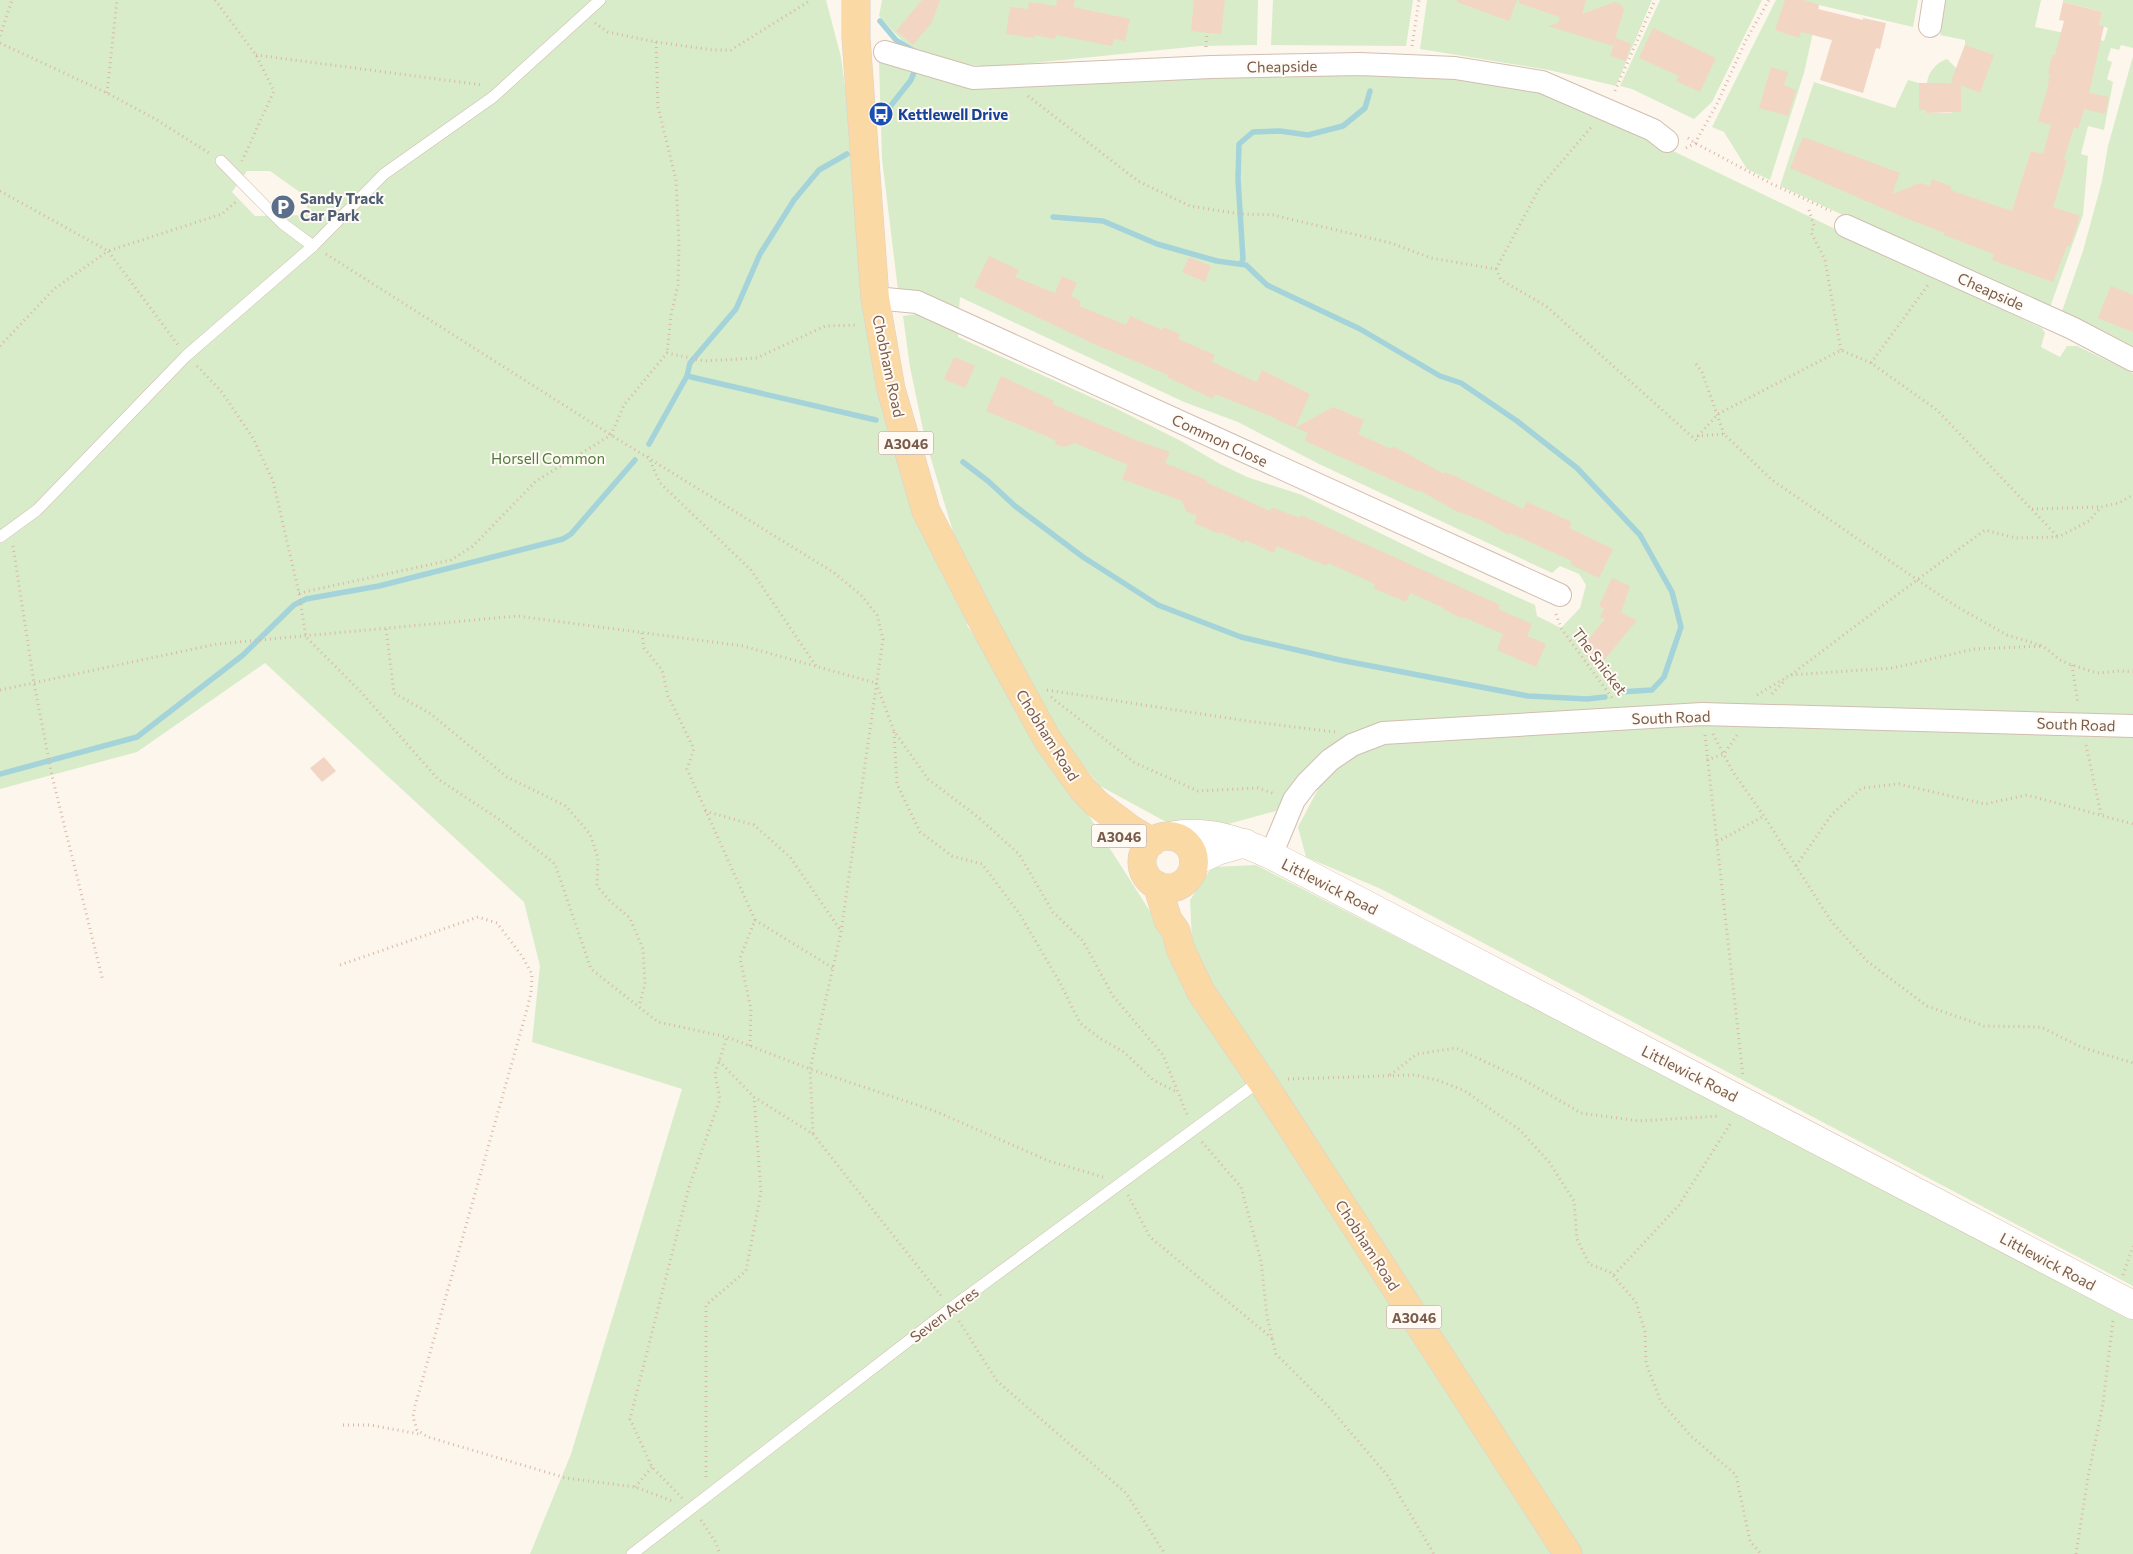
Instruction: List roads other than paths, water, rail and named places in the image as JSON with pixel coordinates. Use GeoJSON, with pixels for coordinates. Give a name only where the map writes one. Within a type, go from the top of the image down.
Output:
{"type":"FeatureCollection","features":[{"type":"Feature","properties":{"kind":"main road"},"geometry":{"type":"LineString","coordinates":[[836,0],[839,10],[856,38]]}},
{"type":"Feature","properties":{"kind":"main road","name":"Chobham Road"},"geometry":{"type":"LineString","coordinates":[[856,0],[856,38],[878,311],[891,388],[926,511],[984,624],[1047,739],[1150,877],[1168,920],[1176,931]]}},
{"type":"Feature","properties":{"kind":"main road","name":"Chobham Road"},"geometry":{"type":"LineString","coordinates":[[1096,803],[1132,830],[1161,839]]}},
{"type":"Feature","properties":{"kind":"main road"},"geometry":{"type":"LineString","coordinates":[[1161,839],[1186,844],[1192,854],[1190,872],[1171,888],[1150,877],[1144,854],[1161,839]]}},
{"type":"Feature","properties":{"kind":"main road","name":"Chobham Road"},"geometry":{"type":"LineString","coordinates":[[1190,872],[1181,896],[1176,931],[1180,948],[1201,992],[1568,1554]]}},
{"type":"Feature","properties":{"kind":"street"},"geometry":{"type":"LineString","coordinates":[[1930,26],[1934,0]]}},
{"type":"Feature","properties":{"kind":"street","name":"Cheapside"},"geometry":{"type":"LineString","coordinates":[[885,52],[973,78],[1211,67],[1360,64],[1455,68],[1542,82],[1679,143]]}},
{"type":"Feature","properties":{"kind":"street","name":"Cheapside"},"geometry":{"type":"LineString","coordinates":[[1840,219],[2072,328],[2133,360]]}},
{"type":"Feature","properties":{"kind":"street","name":"Common Close"},"geometry":{"type":"LineString","coordinates":[[878,311],[917,302],[1560,595]]}},
{"type":"Feature","properties":{"kind":"street","name":"South Road"},"geometry":{"type":"LineString","coordinates":[[1272,856],[1294,800],[1308,783],[1330,760],[1352,745],[1383,733],[1702,714],[1749,706],[2133,726]]}},
{"type":"Feature","properties":{"kind":"street","name":"Littlewick Road"},"geometry":{"type":"LineString","coordinates":[[1161,839],[1183,834],[1216,835],[1245,843],[1741,1108],[2125,1301]]}},
{"type":"Feature","properties":{"kind":"street"},"geometry":{"type":"LineString","coordinates":[[1190,872],[1217,852],[1245,843]]}},
{"type":"Feature","properties":{"kind":"lane"},"geometry":{"type":"LineString","coordinates":[[0,537],[37,510],[186,356],[313,246],[384,174],[502,88],[600,0]]}},
{"type":"Feature","properties":{"kind":"lane"},"geometry":{"type":"LineString","coordinates":[[221,161],[282,223],[313,246]]}},
{"type":"Feature","properties":{"kind":"lane","name":"Seven Acres"},"geometry":{"type":"LineString","coordinates":[[632,1554],[951,1308],[1260,1080]]}},
{"type":"Feature","properties":{"kind":"waterway"},"geometry":{"type":"LineString","coordinates":[[880,21],[896,40],[914,51]]}},
{"type":"Feature","properties":{"kind":"waterway"},"geometry":{"type":"LineString","coordinates":[[885,113],[911,80],[916,67]]}},
{"type":"Feature","properties":{"kind":"waterway"},"geometry":{"type":"LineString","coordinates":[[1241,264],[1243,259],[1238,179],[1239,144],[1253,132],[1280,131],[1308,135],[1343,126],[1365,108],[1370,91]]}},
{"type":"Feature","properties":{"kind":"waterway"},"geometry":{"type":"LineString","coordinates":[[649,444],[687,376],[690,363],[736,309],[760,254],[794,200],[819,170],[847,154]]}},
{"type":"Feature","properties":{"kind":"waterway"},"geometry":{"type":"LineString","coordinates":[[1053,217],[1103,221],[1157,244],[1217,261],[1246,265],[1267,285],[1360,329],[1440,376],[1461,383],[1517,421],[1577,468],[1640,535],[1672,592],[1681,627],[1664,677],[1652,690],[1619,692]]}},
{"type":"Feature","properties":{"kind":"waterway"},"geometry":{"type":"LineString","coordinates":[[687,376],[876,420]]}},
{"type":"Feature","properties":{"kind":"waterway"},"geometry":{"type":"LineString","coordinates":[[0,774],[137,737],[243,655],[294,605],[306,599],[379,586],[563,539],[571,534],[635,460]]}},
{"type":"Feature","properties":{"kind":"waterway"},"geometry":{"type":"LineString","coordinates":[[963,462],[988,481],[1015,506],[1083,557],[1158,605],[1241,637],[1340,660],[1528,696],[1587,699],[1605,697]]}},
{"type":"Feature","properties":{"kind":"place","name":"Kettlewell Drive"},"geometry":{"type":"Point","coordinates":[881,114]}},
{"type":"Feature","properties":{"kind":"place","name":"Sandy Track Car Park"},"geometry":{"type":"Point","coordinates":[283,207]}},
{"type":"Feature","properties":{"kind":"park label","name":"Horsell Common"},"geometry":{"type":"Point","coordinates":[548,458]}}]}
